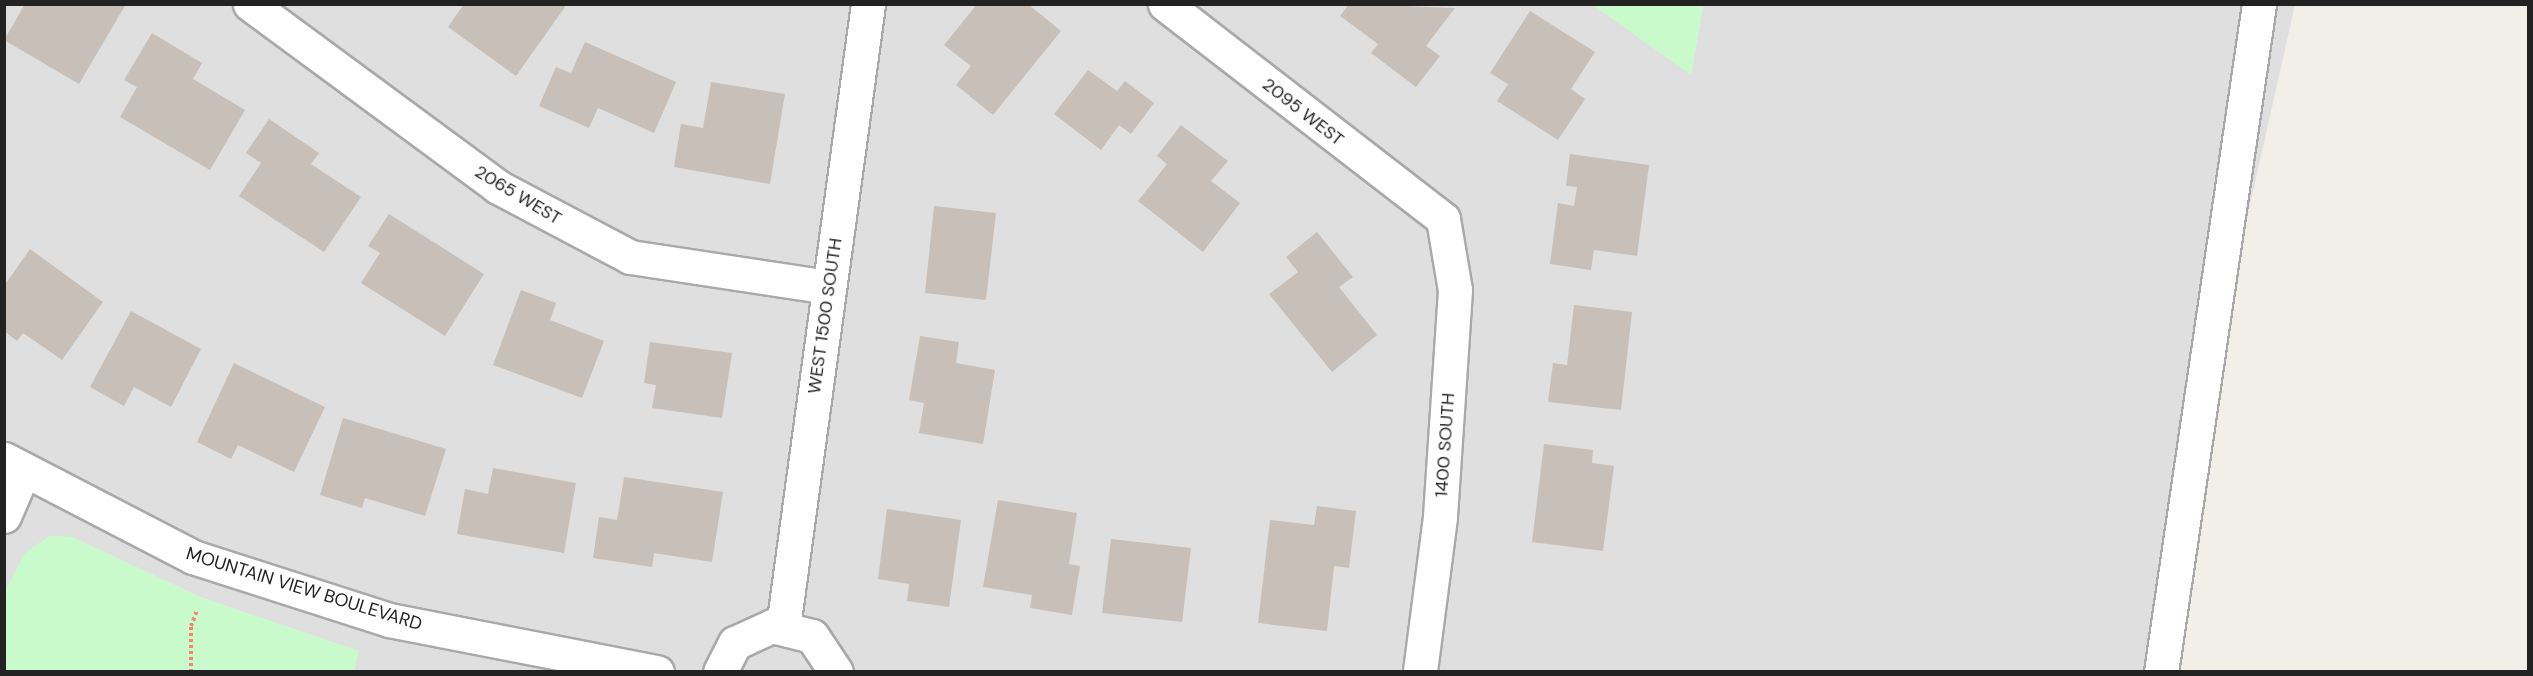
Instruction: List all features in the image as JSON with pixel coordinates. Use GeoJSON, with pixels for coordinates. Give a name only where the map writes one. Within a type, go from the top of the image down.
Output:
{"type":"FeatureCollection","features":[{"type":"Feature","properties":{"kind":"street","name":"2065 WEST"},"geometry":{"type":"LineString","coordinates":[[250,4],[498,187],[630,257],[829,287]]}},
{"type":"Feature","properties":{"kind":"street","name":"WEST 1500 SOUTH"},"geometry":{"type":"LineString","coordinates":[[783,627],[868,4]]}},
{"type":"Feature","properties":{"kind":"street","name":"2095 WEST"},"geometry":{"type":"LineString","coordinates":[[1165,4],[1443,219]]}},
{"type":"Feature","properties":{"kind":"street"},"geometry":{"type":"LineString","coordinates":[[2161,672],[2259,4]]}},
{"type":"Feature","properties":{"kind":"street","name":"1400 SOUTH"},"geometry":{"type":"LineString","coordinates":[[1420,672],[1440,517],[1455,290],[1443,219]]}},
{"type":"Feature","properties":{"kind":"street"},"geometry":{"type":"LineString","coordinates":[[4,516],[14,465]]}},
{"type":"Feature","properties":{"kind":"street","name":"MOUNTAIN VIEW BOULEVARD"},"geometry":{"type":"LineString","coordinates":[[14,465],[193,557],[389,620],[657,672]]}},
{"type":"Feature","properties":{"kind":"street"},"geometry":{"type":"LineString","coordinates":[[720,672],[743,637],[783,627],[812,636],[836,672]]}},
{"type":"Feature","properties":{"kind":"path"},"geometry":{"type":"LineString","coordinates":[[191,672],[191,626],[197,610]]}},
{"type":"Feature","properties":{"kind":"shaded area"},"geometry":{"type":"Polygon","coordinates":[[[1593,4],[1691,74],[1703,5],[2295,5],[2145,671],[354,672],[358,651],[200,597],[72,537],[5,592],[5,5],[1593,4]]]}},
{"type":"Feature","properties":{"kind":"green space"},"geometry":{"type":"Polygon","coordinates":[[[1593,5],[1703,5],[1691,75],[1593,5]]]}},
{"type":"Feature","properties":{"kind":"green space"},"geometry":{"type":"Polygon","coordinates":[[[49,536],[72,537],[200,597],[359,651],[354,671],[5,671],[5,592],[24,554],[49,536]]]}},
{"type":"Feature","properties":{"kind":"building"},"geometry":{"type":"Polygon","coordinates":[[[25,4],[126,4],[79,84],[4,40],[25,4]]]}},
{"type":"Feature","properties":{"kind":"building"},"geometry":{"type":"Polygon","coordinates":[[[464,4],[562,4],[565,7],[516,76],[448,27],[464,4]]]}},
{"type":"Feature","properties":{"kind":"building"},"geometry":{"type":"Polygon","coordinates":[[[977,4],[1028,4],[1061,31],[993,115],[956,85],[971,66],[944,45],[977,4]]]}},
{"type":"Feature","properties":{"kind":"building"},"geometry":{"type":"Polygon","coordinates":[[[1349,4],[1455,8],[1426,46],[1440,56],[1416,87],[1371,53],[1378,44],[1340,16],[1349,4]]]}},
{"type":"Feature","properties":{"kind":"building"},"geometry":{"type":"Polygon","coordinates":[[[1530,11],[1595,52],[1571,89],[1585,99],[1558,140],[1497,101],[1508,84],[1490,73],[1530,11]]]}},
{"type":"Feature","properties":{"kind":"building"},"geometry":{"type":"Polygon","coordinates":[[[152,33],[202,63],[193,79],[245,110],[210,170],[120,117],[137,87],[124,80],[152,33]]]}},
{"type":"Feature","properties":{"kind":"building"},"geometry":{"type":"Polygon","coordinates":[[[585,42],[676,82],[654,133],[598,108],[589,128],[539,106],[556,67],[571,73],[585,42]]]}},
{"type":"Feature","properties":{"kind":"building"},"geometry":{"type":"Polygon","coordinates":[[[1088,70],[1117,91],[1125,81],[1154,103],[1131,134],[1119,125],[1101,150],[1054,114],[1088,70]]]}},
{"type":"Feature","properties":{"kind":"building"},"geometry":{"type":"Polygon","coordinates":[[[711,82],[785,94],[770,184],[674,167],[681,124],[703,128],[711,82]]]}},
{"type":"Feature","properties":{"kind":"building"},"geometry":{"type":"Polygon","coordinates":[[[269,119],[319,153],[311,164],[361,197],[324,252],[239,196],[261,163],[246,153],[269,119]]]}},
{"type":"Feature","properties":{"kind":"building"},"geometry":{"type":"Polygon","coordinates":[[[1181,125],[1228,161],[1211,181],[1240,203],[1203,252],[1138,201],[1167,164],[1157,156],[1181,125]]]}},
{"type":"Feature","properties":{"kind":"building"},"geometry":{"type":"Polygon","coordinates":[[[1570,154],[1649,165],[1637,256],[1594,250],[1591,270],[1550,264],[1558,203],[1574,206],[1577,187],[1566,186],[1570,154]]]}},
{"type":"Feature","properties":{"kind":"building"},"geometry":{"type":"Polygon","coordinates":[[[934,206],[996,213],[986,300],[925,293],[934,206]]]}},
{"type":"Feature","properties":{"kind":"building"},"geometry":{"type":"Polygon","coordinates":[[[389,214],[484,274],[445,336],[361,283],[380,253],[368,246],[389,214]]]}},
{"type":"Feature","properties":{"kind":"building"},"geometry":{"type":"Polygon","coordinates":[[[1317,232],[1353,277],[1339,287],[1377,335],[1332,372],[1269,294],[1298,272],[1286,257],[1317,232]]]}},
{"type":"Feature","properties":{"kind":"building"},"geometry":{"type":"Polygon","coordinates":[[[30,249],[103,302],[62,360],[23,333],[17,341],[4,331],[4,286],[30,249]]]}},
{"type":"Feature","properties":{"kind":"building"},"geometry":{"type":"Polygon","coordinates":[[[521,290],[556,303],[550,320],[604,341],[582,398],[493,365],[521,290]]]}},
{"type":"Feature","properties":{"kind":"building"},"geometry":{"type":"Polygon","coordinates":[[[1574,305],[1632,312],[1621,410],[1548,402],[1553,363],[1567,365],[1574,305]]]}},
{"type":"Feature","properties":{"kind":"building"},"geometry":{"type":"Polygon","coordinates":[[[131,311],[201,349],[171,407],[134,387],[124,406],[90,387],[131,311]]]}},
{"type":"Feature","properties":{"kind":"building"},"geometry":{"type":"Polygon","coordinates":[[[920,336],[959,342],[956,363],[995,370],[983,444],[919,433],[924,403],[909,400],[920,336]]]}},
{"type":"Feature","properties":{"kind":"building"},"geometry":{"type":"Polygon","coordinates":[[[650,342],[732,353],[722,418],[652,408],[656,385],[644,383],[650,342]]]}},
{"type":"Feature","properties":{"kind":"building"},"geometry":{"type":"Polygon","coordinates":[[[234,363],[325,407],[294,472],[238,445],[231,459],[197,442],[234,363]]]}},
{"type":"Feature","properties":{"kind":"building"},"geometry":{"type":"Polygon","coordinates":[[[343,418],[446,449],[425,516],[365,498],[362,508],[320,495],[343,418]]]}},
{"type":"Feature","properties":{"kind":"building"},"geometry":{"type":"Polygon","coordinates":[[[1544,444],[1593,450],[1592,463],[1614,466],[1603,551],[1532,542],[1544,444]]]}},
{"type":"Feature","properties":{"kind":"building"},"geometry":{"type":"Polygon","coordinates":[[[493,468],[576,483],[564,553],[457,534],[465,489],[488,494],[493,468]]]}},
{"type":"Feature","properties":{"kind":"building"},"geometry":{"type":"Polygon","coordinates":[[[624,477],[723,492],[712,562],[654,553],[652,567],[593,558],[599,517],[617,520],[624,477]]]}},
{"type":"Feature","properties":{"kind":"building"},"geometry":{"type":"Polygon","coordinates":[[[998,500],[1077,513],[1069,564],[1080,566],[1072,615],[1030,608],[1032,595],[983,587],[998,500]]]}},
{"type":"Feature","properties":{"kind":"building"},"geometry":{"type":"Polygon","coordinates":[[[1317,506],[1356,511],[1349,568],[1334,566],[1327,631],[1258,623],[1270,520],[1314,525],[1317,506]]]}},
{"type":"Feature","properties":{"kind":"building"},"geometry":{"type":"Polygon","coordinates":[[[887,509],[961,520],[949,607],[907,601],[909,584],[878,579],[887,509]]]}},
{"type":"Feature","properties":{"kind":"building"},"geometry":{"type":"Polygon","coordinates":[[[1111,539],[1191,548],[1182,622],[1102,613],[1111,539]]]}}]}
